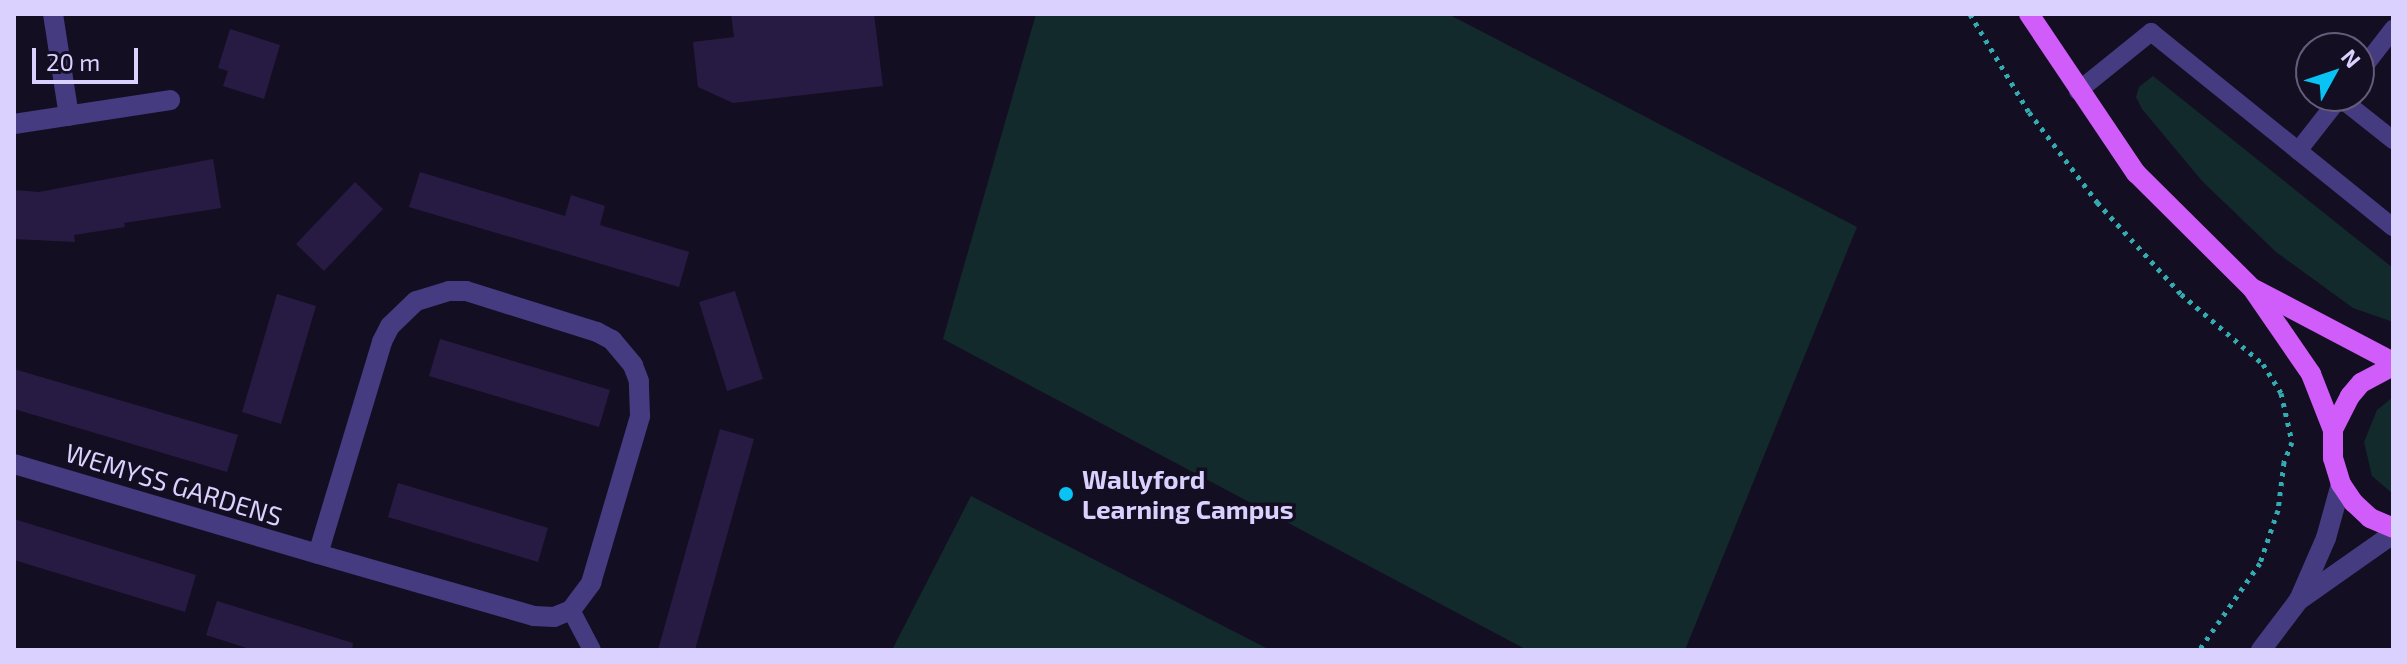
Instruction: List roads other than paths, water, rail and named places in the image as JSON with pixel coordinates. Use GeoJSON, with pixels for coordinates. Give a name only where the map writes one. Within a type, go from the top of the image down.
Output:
{"type":"FeatureCollection","features":[{"type":"Feature","properties":{"kind":"main road"},"geometry":{"type":"LineString","coordinates":[[2029,14],[2136,173],[2252,288],[2311,374],[2333,430],[2333,458],[2341,484],[2353,502],[2370,518],[2393,531]]}},
{"type":"Feature","properties":{"kind":"main road"},"geometry":{"type":"LineString","coordinates":[[2252,288],[2393,364]]}},
{"type":"Feature","properties":{"kind":"main road"},"geometry":{"type":"LineString","coordinates":[[2333,430],[2342,410],[2361,383],[2393,364]]}},
{"type":"Feature","properties":{"kind":"street"},"geometry":{"type":"LineString","coordinates":[[53,14],[69,116]]}},
{"type":"Feature","properties":{"kind":"street"},"geometry":{"type":"LineString","coordinates":[[14,124],[170,100]]}},
{"type":"Feature","properties":{"kind":"street"},"geometry":{"type":"LineString","coordinates":[[318,554],[382,342],[390,326],[416,301],[441,293],[466,291],[597,332],[623,351],[639,381],[640,416],[591,583],[571,610]]}},
{"type":"Feature","properties":{"kind":"street","name":"WEMYSS GARDENS"},"geometry":{"type":"LineString","coordinates":[[14,464],[534,616],[554,617],[571,610]]}},
{"type":"Feature","properties":{"kind":"street"},"geometry":{"type":"LineString","coordinates":[[2261,650],[2299,600],[2326,538],[2341,484]]}},
{"type":"Feature","properties":{"kind":"street"},"geometry":{"type":"LineString","coordinates":[[2299,600],[2393,531]]}},
{"type":"Feature","properties":{"kind":"lane"},"geometry":{"type":"LineString","coordinates":[[2375,52],[2393,29]]}},
{"type":"Feature","properties":{"kind":"lane"},"geometry":{"type":"LineString","coordinates":[[2078,91],[2151,32],[2393,227]]}},
{"type":"Feature","properties":{"kind":"lane"},"geometry":{"type":"LineString","coordinates":[[2298,151],[2328,112]]}},
{"type":"Feature","properties":{"kind":"lane"},"geometry":{"type":"LineString","coordinates":[[2358,112],[2393,140]]}},
{"type":"Feature","properties":{"kind":"lane"},"geometry":{"type":"LineString","coordinates":[[571,610],[592,650]]}},
{"type":"Feature","properties":{"kind":"place","name":"Wallyford Learning Campus"},"geometry":{"type":"Point","coordinates":[1066,494]}}]}
